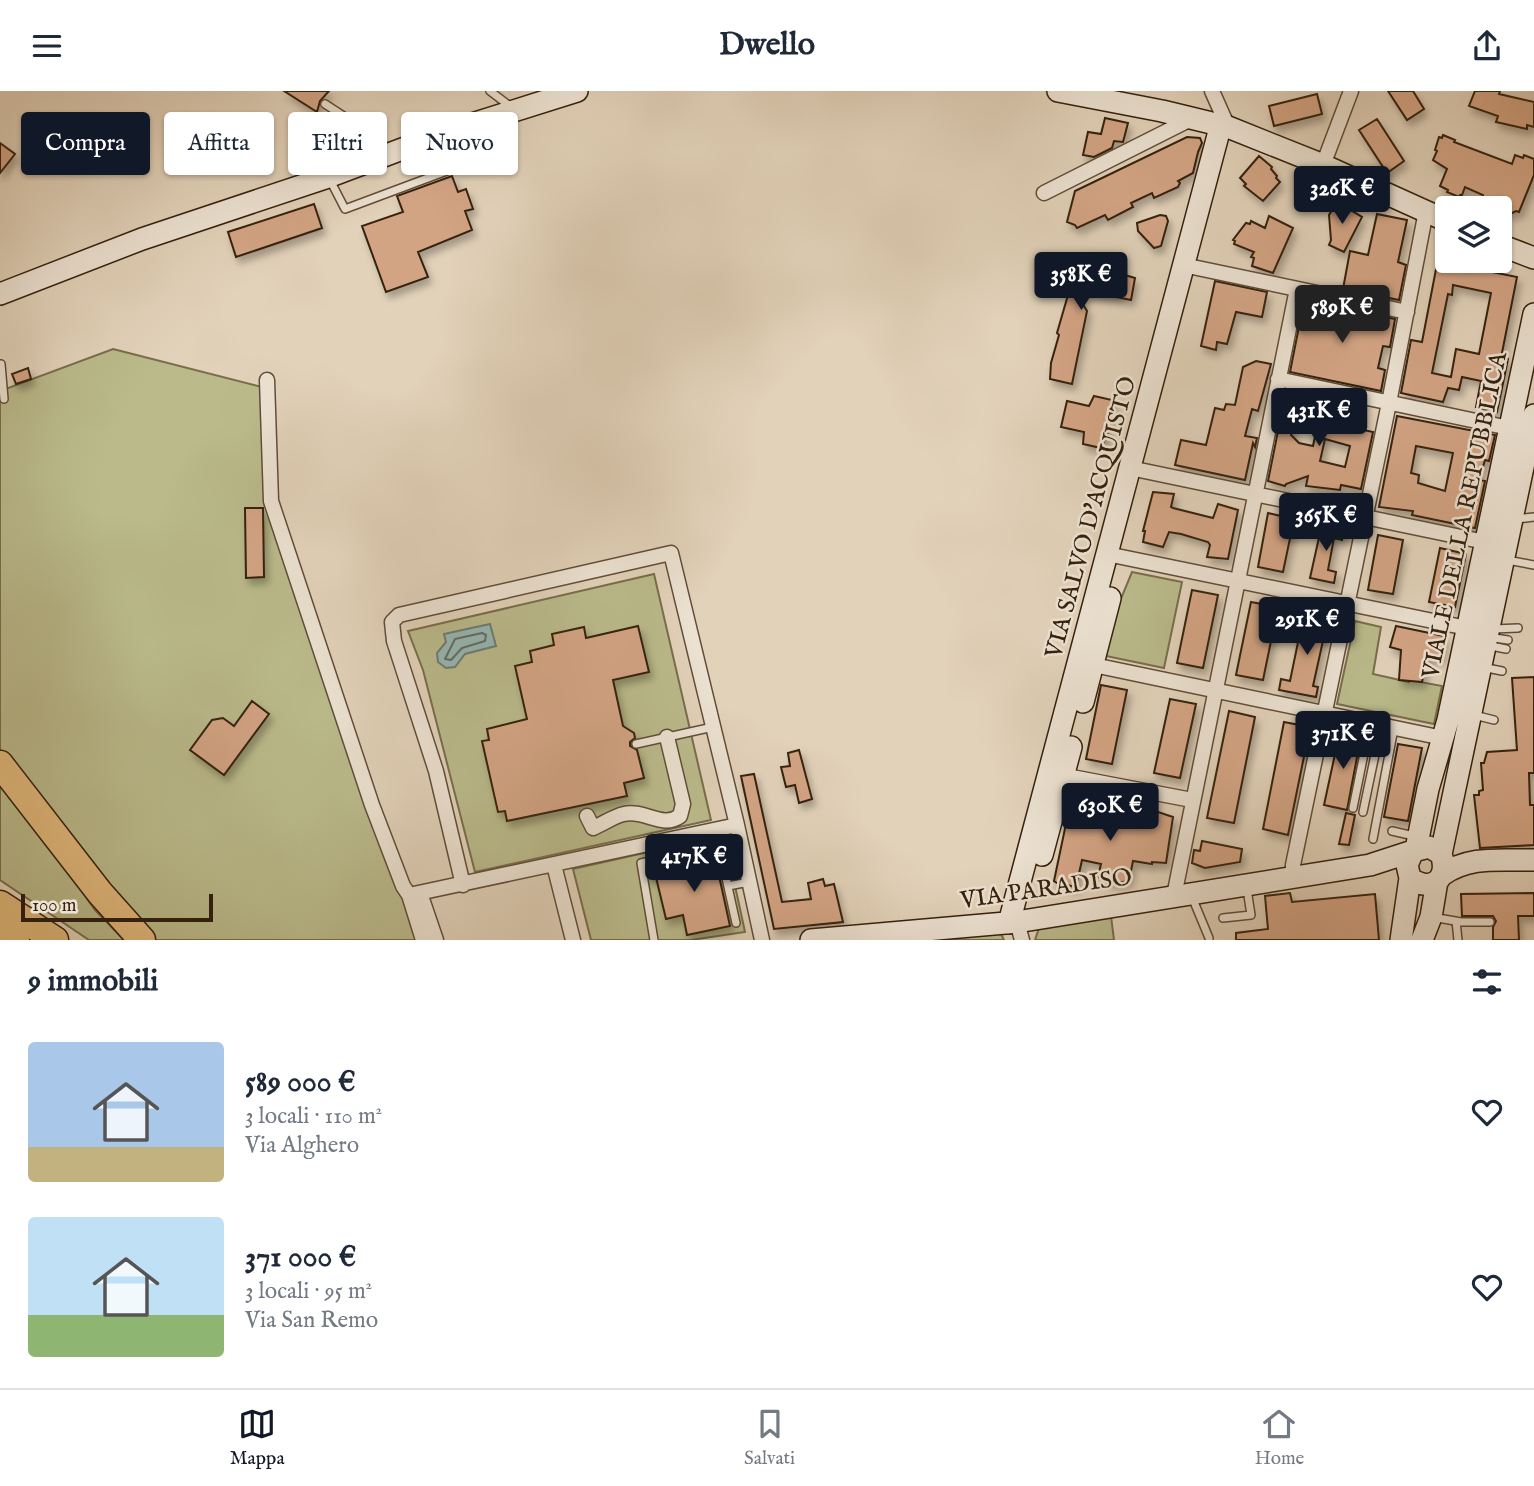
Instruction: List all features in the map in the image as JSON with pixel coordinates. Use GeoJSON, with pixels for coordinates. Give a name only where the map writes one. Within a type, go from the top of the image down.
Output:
{"type":"FeatureCollection","features":[{"type":"Feature","properties":{"kind":"highway"},"geometry":{"type":"LineString","coordinates":[[0,764],[100,893],[142,940]]}},
{"type":"Feature","properties":{"kind":"highway"},"geometry":{"type":"LineString","coordinates":[[0,904],[55,940]]}},
{"type":"Feature","properties":{"kind":"highway"},"geometry":{"type":"LineString","coordinates":[[0,929],[16,940]]}},
{"type":"Feature","properties":{"kind":"main road"},"geometry":{"type":"LineString","coordinates":[[508,112],[577,91]]}},
{"type":"Feature","properties":{"kind":"main road"},"geometry":{"type":"LineString","coordinates":[[1058,91],[1228,127],[1323,165],[1435,215]]}},
{"type":"Feature","properties":{"kind":"main road","name":"VIA SALVO D'ACQUISTO"},"geometry":{"type":"LineString","coordinates":[[1018,926],[1228,127]]}},
{"type":"Feature","properties":{"kind":"main road"},"geometry":{"type":"LineString","coordinates":[[0,294],[142,239],[305,190],[328,177],[401,150]]}},
{"type":"Feature","properties":{"kind":"main road"},"geometry":{"type":"LineString","coordinates":[[1512,250],[1534,258]]}},
{"type":"Feature","properties":{"kind":"main road","name":"VIALE DELLA REPUBBLICA"},"geometry":{"type":"LineString","coordinates":[[1401,940],[1413,857],[1428,789],[1443,738],[1467,628],[1491,551],[1509,428],[1534,314]]}},
{"type":"Feature","properties":{"kind":"main road","name":"VIALE DELLA REPUBBLICA"},"geometry":{"type":"LineString","coordinates":[[1441,854],[1471,715],[1491,669],[1495,640],[1491,551],[1512,519],[1533,429]]}},
{"type":"Feature","properties":{"kind":"main road"},"geometry":{"type":"LineString","coordinates":[[1472,860],[1422,885],[1413,857],[1429,848],[1441,854],[1449,853],[1472,860],[1534,860]]}},
{"type":"Feature","properties":{"kind":"main road"},"geometry":{"type":"LineString","coordinates":[[1422,940],[1444,866],[1441,854]]}},
{"type":"Feature","properties":{"kind":"main road","name":"VIA PARADISO"},"geometry":{"type":"LineString","coordinates":[[811,940],[1018,926],[1182,895],[1413,857]]}},
{"type":"Feature","properties":{"kind":"street"},"geometry":{"type":"LineString","coordinates":[[1212,91],[1228,127]]}},
{"type":"Feature","properties":{"kind":"street"},"geometry":{"type":"LineString","coordinates":[[1323,165],[1352,91]]}},
{"type":"Feature","properties":{"kind":"street"},"geometry":{"type":"LineString","coordinates":[[1044,193],[1194,118]]}},
{"type":"Feature","properties":{"kind":"street"},"geometry":{"type":"LineString","coordinates":[[1293,877],[1293,865],[1326,714],[1426,211]]}},
{"type":"Feature","properties":{"kind":"street"},"geometry":{"type":"LineString","coordinates":[[1190,267],[1407,312]]}},
{"type":"Feature","properties":{"kind":"street"},"geometry":{"type":"LineString","coordinates":[[1182,895],[1192,800],[1297,289]]}},
{"type":"Feature","properties":{"kind":"street"},"geometry":{"type":"LineString","coordinates":[[1278,379],[1509,428]]}},
{"type":"Feature","properties":{"kind":"street"},"geometry":{"type":"LineString","coordinates":[[267,380],[271,501],[372,805],[403,886],[414,894],[436,940]]}},
{"type":"Feature","properties":{"kind":"street"},"geometry":{"type":"LineString","coordinates":[[1137,470],[1364,517],[1491,551]]}},
{"type":"Feature","properties":{"kind":"street"},"geometry":{"type":"LineString","coordinates":[[463,885],[436,771],[391,632],[393,622],[399,615],[671,554],[762,940]]}},
{"type":"Feature","properties":{"kind":"street"},"geometry":{"type":"LineString","coordinates":[[1114,556],[1467,628]]}},
{"type":"Feature","properties":{"kind":"street"},"geometry":{"type":"LineString","coordinates":[[1085,664],[1443,738]]}},
{"type":"Feature","properties":{"kind":"street"},"geometry":{"type":"LineString","coordinates":[[587,816],[593,828],[624,814],[662,821],[675,821],[681,816],[683,804],[667,737]]}},
{"type":"Feature","properties":{"kind":"street"},"geometry":{"type":"LineString","coordinates":[[1056,774],[1192,800]]}},
{"type":"Feature","properties":{"kind":"street"},"geometry":{"type":"LineString","coordinates":[[414,894],[737,825]]}},
{"type":"Feature","properties":{"kind":"street"},"geometry":{"type":"LineString","coordinates":[[554,865],[572,940]]}},
{"type":"Feature","properties":{"kind":"street"},"geometry":{"type":"LineString","coordinates":[[414,894],[423,940]]}},
{"type":"Feature","properties":{"kind":"lane"},"geometry":{"type":"LineString","coordinates":[[490,91],[514,110]]}},
{"type":"Feature","properties":{"kind":"lane"},"geometry":{"type":"LineString","coordinates":[[325,104],[376,137],[390,154]]}},
{"type":"Feature","properties":{"kind":"lane"},"geometry":{"type":"LineString","coordinates":[[328,177],[345,208],[435,175]]}},
{"type":"Feature","properties":{"kind":"lane"},"geometry":{"type":"LineString","coordinates":[[1,364],[4,399]]}},
{"type":"Feature","properties":{"kind":"lane"},"geometry":{"type":"LineString","coordinates":[[1512,519],[1534,517]]}},
{"type":"Feature","properties":{"kind":"lane"},"geometry":{"type":"LineString","coordinates":[[1491,551],[1534,565]]}},
{"type":"Feature","properties":{"kind":"lane"},"geometry":{"type":"LineString","coordinates":[[1495,640],[1518,628]]}},
{"type":"Feature","properties":{"kind":"lane"},"geometry":{"type":"LineString","coordinates":[[1471,715],[1494,720]]}},
{"type":"Feature","properties":{"kind":"lane"},"geometry":{"type":"LineString","coordinates":[[1353,808],[1382,725]]}},
{"type":"Feature","properties":{"kind":"lane"},"geometry":{"type":"LineString","coordinates":[[1363,812],[1382,725]]}},
{"type":"Feature","properties":{"kind":"lane"},"geometry":{"type":"LineString","coordinates":[[1373,839],[1382,725]]}},
{"type":"Feature","properties":{"kind":"lane"},"geometry":{"type":"LineString","coordinates":[[636,744],[713,727]]}},
{"type":"Feature","properties":{"kind":"lane"},"geometry":{"type":"LineString","coordinates":[[1392,831],[1413,857]]}},
{"type":"Feature","properties":{"kind":"lane"},"geometry":{"type":"LineString","coordinates":[[654,940],[640,863],[719,846],[736,923]]}},
{"type":"Feature","properties":{"kind":"lane"},"geometry":{"type":"LineString","coordinates":[[728,886],[749,882]]}},
{"type":"Feature","properties":{"kind":"lane"},"geometry":{"type":"LineString","coordinates":[[1223,918],[1251,915],[1247,884]]}},
{"type":"Feature","properties":{"kind":"lane"},"geometry":{"type":"LineString","coordinates":[[1182,895],[1209,938]]}},
{"type":"Feature","properties":{"kind":"lane"},"geometry":{"type":"LineString","coordinates":[[1431,917],[1490,922]]}},
{"type":"Feature","properties":{"kind":"lane"},"geometry":{"type":"LineString","coordinates":[[1456,921],[1458,940]]}},
{"type":"Feature","properties":{"kind":"green space"},"geometry":{"type":"Polygon","coordinates":[[[113,349],[262,387],[265,500],[419,940],[154,940],[0,754],[0,391],[113,349]]]}},
{"type":"Feature","properties":{"kind":"green space"},"geometry":{"type":"Polygon","coordinates":[[[1132,572],[1182,582],[1164,668],[1106,656],[1115,613],[1132,572]]]}},
{"type":"Feature","properties":{"kind":"green space"},"geometry":{"type":"Polygon","coordinates":[[[654,574],[711,820],[475,872],[423,670],[408,631],[654,574]]]}},
{"type":"Feature","properties":{"kind":"green space"},"geometry":{"type":"Polygon","coordinates":[[[1355,621],[1381,627],[1373,674],[1442,686],[1434,724],[1337,704],[1355,621]]]}},
{"type":"Feature","properties":{"kind":"green space"},"geometry":{"type":"Polygon","coordinates":[[[0,784],[41,832],[95,910],[124,940],[89,940],[0,880],[0,784]]]}},
{"type":"Feature","properties":{"kind":"green space"},"geometry":{"type":"Polygon","coordinates":[[[724,835],[745,932],[691,940],[591,940],[573,869],[724,835]]]}},
{"type":"Feature","properties":{"kind":"green space"},"geometry":{"type":"Polygon","coordinates":[[[1111,916],[1114,940],[1035,940],[1039,928],[1111,916]]]}},
{"type":"Feature","properties":{"kind":"green space"},"geometry":{"type":"Polygon","coordinates":[[[1000,932],[1004,940],[911,940],[1000,932]]]}},
{"type":"Feature","properties":{"kind":"water"},"geometry":{"type":"Polygon","coordinates":[[[490,624],[496,646],[465,654],[455,667],[446,668],[438,662],[437,653],[446,642],[444,634],[490,624]]]}},
{"type":"Feature","properties":{"kind":"building"},"geometry":{"type":"Polygon","coordinates":[[[284,91],[329,91],[320,101],[317,112],[284,91]]]}},
{"type":"Feature","properties":{"kind":"building"},"geometry":{"type":"Polygon","coordinates":[[[1388,91],[1413,91],[1424,109],[1407,120],[1388,91]]]}},
{"type":"Feature","properties":{"kind":"building"},"geometry":{"type":"Polygon","coordinates":[[[1475,91],[1500,91],[1499,94],[1534,102],[1534,127],[1527,125],[1527,129],[1496,122],[1498,116],[1469,106],[1475,91]]]}},
{"type":"Feature","properties":{"kind":"building"},"geometry":{"type":"Polygon","coordinates":[[[1317,94],[1322,114],[1274,126],[1269,106],[1317,94]]]}},
{"type":"Feature","properties":{"kind":"building"},"geometry":{"type":"Polygon","coordinates":[[[1105,118],[1128,123],[1123,142],[1114,141],[1112,148],[1094,157],[1083,155],[1088,132],[1101,134],[1105,118]]]}},
{"type":"Feature","properties":{"kind":"building"},"geometry":{"type":"Polygon","coordinates":[[[1377,119],[1404,161],[1387,173],[1359,130],[1377,119]]]}},
{"type":"Feature","properties":{"kind":"building"},"geometry":{"type":"Polygon","coordinates":[[[1443,135],[1455,140],[1454,142],[1512,164],[1515,155],[1534,159],[1534,175],[1519,212],[1512,213],[1512,196],[1483,196],[1465,187],[1462,195],[1457,196],[1440,186],[1447,169],[1433,160],[1439,137],[1442,138],[1443,135]]]}},
{"type":"Feature","properties":{"kind":"building"},"geometry":{"type":"Polygon","coordinates":[[[1187,137],[1200,138],[1202,143],[1193,173],[1178,181],[1178,187],[1154,198],[1152,193],[1131,203],[1133,207],[1108,220],[1105,215],[1077,228],[1067,222],[1075,191],[1187,137]]]}},
{"type":"Feature","properties":{"kind":"building"},"geometry":{"type":"Polygon","coordinates":[[[0,143],[15,154],[0,173],[0,143]]]}},
{"type":"Feature","properties":{"kind":"building"},"geometry":{"type":"Polygon","coordinates":[[[1259,156],[1272,167],[1280,182],[1263,201],[1244,186],[1246,184],[1240,178],[1259,156]]]}},
{"type":"Feature","properties":{"kind":"building"},"geometry":{"type":"Polygon","coordinates":[[[452,176],[458,192],[466,189],[473,209],[465,211],[472,230],[418,252],[428,277],[386,292],[362,226],[403,212],[397,196],[452,176]]]}},
{"type":"Feature","properties":{"kind":"building"},"geometry":{"type":"Polygon","coordinates":[[[1337,202],[1362,217],[1344,252],[1329,245],[1329,215],[1337,202]]]}},
{"type":"Feature","properties":{"kind":"building"},"geometry":{"type":"Polygon","coordinates":[[[314,204],[322,228],[236,257],[228,232],[314,204]]]}},
{"type":"Feature","properties":{"kind":"building"},"geometry":{"type":"Polygon","coordinates":[[[1377,214],[1407,220],[1398,262],[1406,265],[1399,300],[1343,289],[1350,251],[1368,255],[1377,214]]]}},
{"type":"Feature","properties":{"kind":"building"},"geometry":{"type":"Polygon","coordinates":[[[1160,215],[1166,216],[1168,221],[1161,246],[1154,248],[1138,231],[1137,223],[1160,215]]]}},
{"type":"Feature","properties":{"kind":"building"},"geometry":{"type":"Polygon","coordinates":[[[1269,216],[1293,228],[1273,273],[1252,266],[1254,258],[1251,257],[1254,252],[1234,244],[1233,240],[1246,223],[1250,224],[1251,221],[1265,228],[1269,216]]]}},
{"type":"Feature","properties":{"kind":"building"},"geometry":{"type":"Polygon","coordinates":[[[1060,263],[1084,265],[1135,278],[1131,300],[1073,288],[1087,311],[1072,384],[1050,379],[1051,363],[1059,335],[1057,333],[1070,288],[1055,285],[1060,263]]]}},
{"type":"Feature","properties":{"kind":"building"},"geometry":{"type":"Polygon","coordinates":[[[1435,273],[1497,273],[1517,277],[1501,358],[1508,359],[1497,412],[1476,407],[1481,381],[1462,377],[1459,390],[1448,388],[1443,402],[1401,393],[1411,340],[1422,342],[1435,273]],[[1453,285],[1452,295],[1448,294],[1432,373],[1451,377],[1456,349],[1479,354],[1491,293],[1453,285]]]}},
{"type":"Feature","properties":{"kind":"building"},"geometry":{"type":"Polygon","coordinates":[[[1215,281],[1267,292],[1262,317],[1236,312],[1227,344],[1217,342],[1216,350],[1201,346],[1215,281]]]}},
{"type":"Feature","properties":{"kind":"building"},"geometry":{"type":"Polygon","coordinates":[[[1304,301],[1395,319],[1390,347],[1383,346],[1378,368],[1385,370],[1381,391],[1290,372],[1304,301]]]}},
{"type":"Feature","properties":{"kind":"building"},"geometry":{"type":"Polygon","coordinates":[[[1256,361],[1271,364],[1258,411],[1252,409],[1245,436],[1257,438],[1255,447],[1253,443],[1245,480],[1175,465],[1181,440],[1206,445],[1215,408],[1224,410],[1226,404],[1235,405],[1243,367],[1256,361]]]}},
{"type":"Feature","properties":{"kind":"building"},"geometry":{"type":"Polygon","coordinates":[[[28,368],[31,379],[16,384],[12,374],[28,368]]]}},
{"type":"Feature","properties":{"kind":"building"},"geometry":{"type":"Polygon","coordinates":[[[1286,391],[1320,398],[1315,420],[1295,416],[1291,435],[1299,443],[1313,446],[1320,412],[1349,417],[1354,428],[1373,432],[1361,489],[1341,485],[1340,490],[1306,486],[1308,476],[1285,486],[1268,481],[1286,391]],[[1325,439],[1320,461],[1345,467],[1350,446],[1325,439]]]}},
{"type":"Feature","properties":{"kind":"building"},"geometry":{"type":"Polygon","coordinates":[[[1094,396],[1112,400],[1113,403],[1107,435],[1101,448],[1083,444],[1084,432],[1061,427],[1067,401],[1089,406],[1094,396]]]}},
{"type":"Feature","properties":{"kind":"building"},"geometry":{"type":"Polygon","coordinates":[[[1397,416],[1495,435],[1489,461],[1485,460],[1479,480],[1485,481],[1475,528],[1412,515],[1413,511],[1379,507],[1397,416]],[[1416,446],[1411,473],[1419,475],[1418,483],[1445,491],[1453,453],[1416,446]]]}},
{"type":"Feature","properties":{"kind":"building"},"geometry":{"type":"Polygon","coordinates":[[[1153,492],[1174,494],[1173,508],[1213,518],[1218,504],[1238,510],[1228,559],[1207,557],[1210,545],[1208,542],[1181,534],[1169,532],[1163,547],[1143,542],[1143,531],[1153,492]]]}},
{"type":"Feature","properties":{"kind":"building"},"geometry":{"type":"Polygon","coordinates":[[[245,508],[263,508],[264,577],[246,578],[245,508]]]}},
{"type":"Feature","properties":{"kind":"building"},"geometry":{"type":"Polygon","coordinates":[[[1268,513],[1294,519],[1283,572],[1258,567],[1268,513]]]}},
{"type":"Feature","properties":{"kind":"building"},"geometry":{"type":"Polygon","coordinates":[[[1322,524],[1345,528],[1342,540],[1334,538],[1328,570],[1336,572],[1334,583],[1310,578],[1322,524]]]}},
{"type":"Feature","properties":{"kind":"building"},"geometry":{"type":"Polygon","coordinates":[[[1378,535],[1403,540],[1393,594],[1368,590],[1378,535]]]}},
{"type":"Feature","properties":{"kind":"building"},"geometry":{"type":"Polygon","coordinates":[[[1440,548],[1466,554],[1455,607],[1429,602],[1440,548]]]}},
{"type":"Feature","properties":{"kind":"building"},"geometry":{"type":"Polygon","coordinates":[[[1192,590],[1218,595],[1203,668],[1177,663],[1192,590]]]}},
{"type":"Feature","properties":{"kind":"building"},"geometry":{"type":"Polygon","coordinates":[[[1251,602],[1278,607],[1263,680],[1236,675],[1251,602]]]}},
{"type":"Feature","properties":{"kind":"building"},"geometry":{"type":"Polygon","coordinates":[[[1304,613],[1328,618],[1313,686],[1318,687],[1316,697],[1279,690],[1281,679],[1290,681],[1304,613]]]}},
{"type":"Feature","properties":{"kind":"building"},"geometry":{"type":"Polygon","coordinates":[[[638,626],[649,672],[613,680],[623,726],[634,733],[635,738],[630,742],[630,746],[637,750],[644,778],[624,783],[627,796],[507,821],[505,811],[498,812],[482,741],[489,740],[487,729],[527,719],[515,666],[532,662],[530,651],[554,645],[552,634],[584,627],[586,638],[638,626]]]}},
{"type":"Feature","properties":{"kind":"building"},"geometry":{"type":"Polygon","coordinates":[[[1396,626],[1444,636],[1441,659],[1430,656],[1427,659],[1422,682],[1399,680],[1401,650],[1390,647],[1396,626]]]}},
{"type":"Feature","properties":{"kind":"building"},"geometry":{"type":"Polygon","coordinates":[[[1534,677],[1534,773],[1529,773],[1530,805],[1534,805],[1534,845],[1480,848],[1474,795],[1479,795],[1479,791],[1483,790],[1481,763],[1484,763],[1487,752],[1517,750],[1512,678],[1534,677]]]}},
{"type":"Feature","properties":{"kind":"building"},"geometry":{"type":"Polygon","coordinates":[[[1101,685],[1127,690],[1112,764],[1086,759],[1101,685]]]}},
{"type":"Feature","properties":{"kind":"building"},"geometry":{"type":"Polygon","coordinates":[[[1170,699],[1196,704],[1180,778],[1154,773],[1170,699]]]}},
{"type":"Feature","properties":{"kind":"building"},"geometry":{"type":"Polygon","coordinates":[[[252,701],[269,714],[224,775],[190,750],[212,720],[223,718],[234,726],[252,701]]]}},
{"type":"Feature","properties":{"kind":"building"},"geometry":{"type":"Polygon","coordinates":[[[1229,711],[1255,717],[1234,823],[1207,818],[1229,711]]]}},
{"type":"Feature","properties":{"kind":"building"},"geometry":{"type":"Polygon","coordinates":[[[1284,722],[1310,727],[1288,835],[1263,829],[1284,722]]]}},
{"type":"Feature","properties":{"kind":"building"},"geometry":{"type":"Polygon","coordinates":[[[1340,731],[1361,736],[1347,810],[1324,805],[1340,731]]]}},
{"type":"Feature","properties":{"kind":"building"},"geometry":{"type":"Polygon","coordinates":[[[1398,744],[1422,748],[1408,821],[1384,817],[1398,744]]]}},
{"type":"Feature","properties":{"kind":"building"},"geometry":{"type":"Polygon","coordinates":[[[799,750],[812,799],[799,803],[795,785],[786,787],[781,767],[790,766],[788,753],[799,750]]]}},
{"type":"Feature","properties":{"kind":"building"},"geometry":{"type":"Polygon","coordinates":[[[754,774],[782,902],[811,899],[808,883],[823,879],[825,886],[834,884],[843,922],[774,929],[741,776],[754,774]]]}},
{"type":"Feature","properties":{"kind":"building"},"geometry":{"type":"Polygon","coordinates":[[[1072,795],[1094,798],[1091,810],[1109,815],[1108,818],[1147,823],[1152,810],[1173,817],[1166,863],[1133,861],[1129,881],[1117,883],[1098,877],[1101,864],[1082,860],[1076,887],[1054,881],[1072,795]]]}},
{"type":"Feature","properties":{"kind":"building"},"geometry":{"type":"Polygon","coordinates":[[[1346,813],[1355,815],[1349,845],[1339,844],[1346,813]]]}},
{"type":"Feature","properties":{"kind":"building"},"geometry":{"type":"Polygon","coordinates":[[[1202,841],[1242,849],[1240,862],[1205,868],[1192,863],[1194,850],[1200,851],[1202,841]]]}},
{"type":"Feature","properties":{"kind":"building"},"geometry":{"type":"Polygon","coordinates":[[[714,853],[730,926],[687,935],[683,915],[666,919],[654,869],[714,853]]]}},
{"type":"Feature","properties":{"kind":"building"},"geometry":{"type":"Polygon","coordinates":[[[1290,893],[1292,902],[1375,894],[1379,940],[1236,940],[1236,933],[1268,929],[1265,896],[1290,893]]]}},
{"type":"Feature","properties":{"kind":"building"},"geometry":{"type":"Polygon","coordinates":[[[1534,893],[1534,916],[1518,916],[1519,940],[1493,940],[1496,921],[1493,916],[1462,916],[1461,894],[1534,893]]]}}]}
